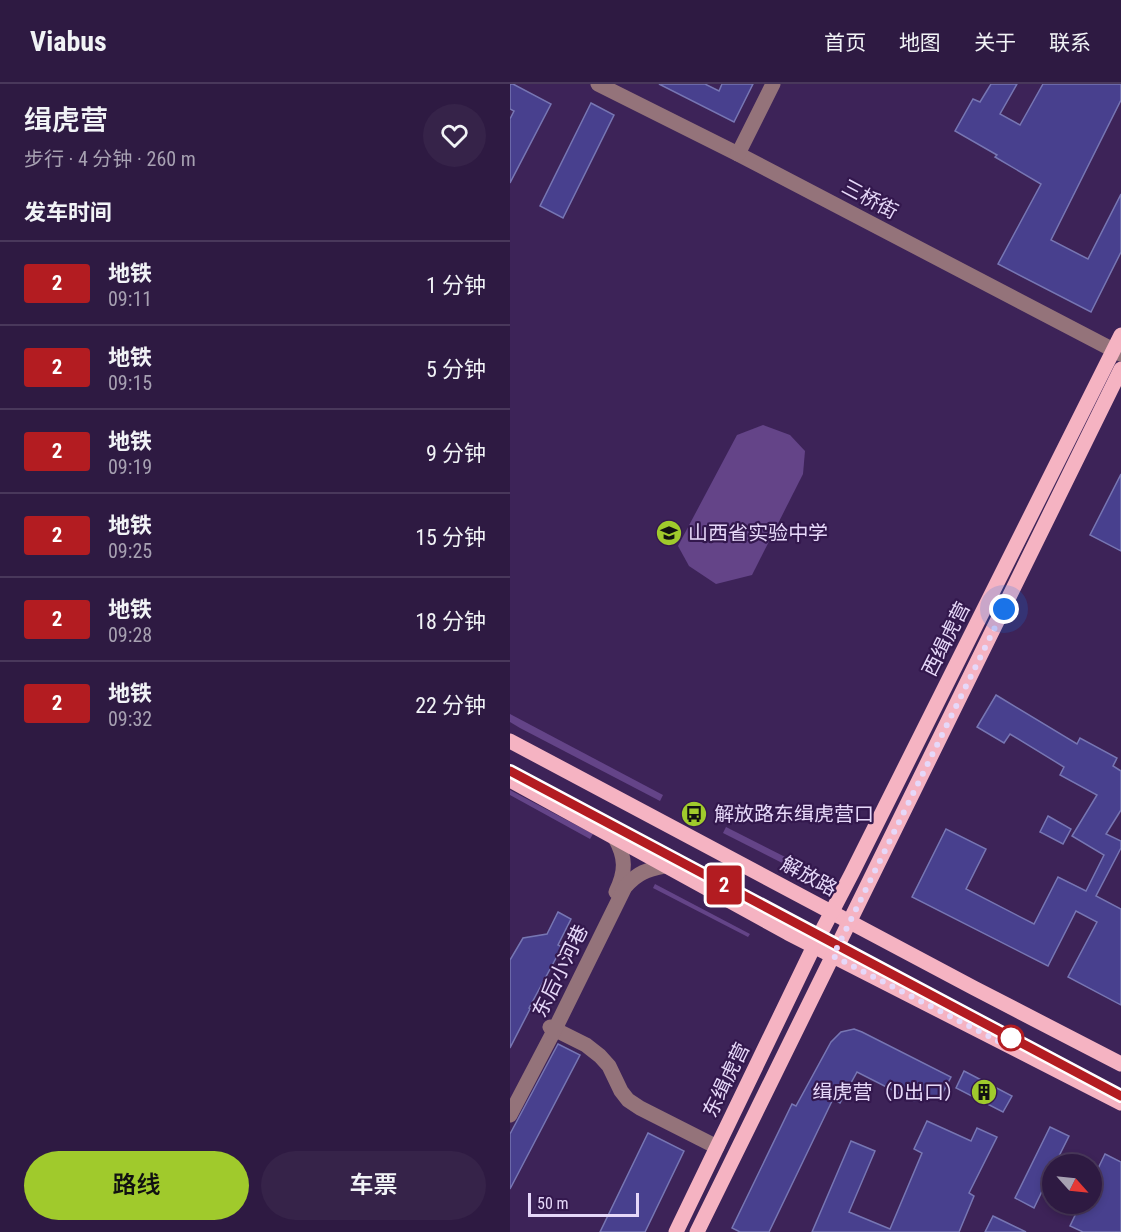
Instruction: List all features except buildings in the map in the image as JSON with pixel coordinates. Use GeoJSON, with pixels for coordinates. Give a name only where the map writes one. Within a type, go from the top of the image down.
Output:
{"type":"FeatureCollection","features":[{"type":"Feature","properties":{"kind":"main road","name":"西缉虎营"},"geometry":{"type":"LineString","coordinates":[[814,946],[1119,345]]}},
{"type":"Feature","properties":{"kind":"main road","name":"西缉虎营"},"geometry":{"type":"LineString","coordinates":[[698,1232],[1121,369]]}},
{"type":"Feature","properties":{"kind":"main road","name":"解放路"},"geometry":{"type":"LineString","coordinates":[[510,741],[1121,1064]]}},
{"type":"Feature","properties":{"kind":"main road"},"geometry":{"type":"LineString","coordinates":[[510,780],[814,946],[1121,1103]]}},
{"type":"Feature","properties":{"kind":"main road","name":"东缉虎营"},"geometry":{"type":"LineString","coordinates":[[676,1232],[814,946]]}},
{"type":"Feature","properties":{"kind":"street","name":"三桥街"},"geometry":{"type":"LineString","coordinates":[[598,84],[740,151]]}},
{"type":"Feature","properties":{"kind":"street","name":"三桥街"},"geometry":{"type":"LineString","coordinates":[[616,84],[740,151],[1119,345]]}},
{"type":"Feature","properties":{"kind":"street"},"geometry":{"type":"LineString","coordinates":[[740,151],[773,84]]}},
{"type":"Feature","properties":{"kind":"street","name":"东后小河巷"},"geometry":{"type":"LineString","coordinates":[[510,1104],[553,1028],[620,884],[624,862],[622,849],[615,838]]}},
{"type":"Feature","properties":{"kind":"street","name":"东后小河巷"},"geometry":{"type":"LineString","coordinates":[[510,1115],[625,887],[642,871],[665,866]]}},
{"type":"Feature","properties":{"kind":"street"},"geometry":{"type":"LineString","coordinates":[[553,1028],[600,1056],[609,1066],[628,1100],[717,1146]]}},
{"type":"Feature","properties":{"kind":"shaded area"},"geometry":{"type":"Polygon","coordinates":[[[763,425],[790,435],[805,451],[803,474],[752,575],[716,584],[689,566],[678,546],[737,435],[763,425]]]}},
{"type":"Feature","properties":{"kind":"shaded area"},"geometry":{"type":"Polygon","coordinates":[[[510,714],[663,795],[660,801],[520,728],[510,722],[510,714]]]}},
{"type":"Feature","properties":{"kind":"shaded area"},"geometry":{"type":"Polygon","coordinates":[[[510,790],[593,834],[590,839],[510,795],[510,790]]]}},
{"type":"Feature","properties":{"kind":"shaded area"},"geometry":{"type":"Polygon","coordinates":[[[726,827],[799,864],[796,870],[723,833],[726,827]]]}},
{"type":"Feature","properties":{"kind":"shaded area"},"geometry":{"type":"Polygon","coordinates":[[[655,884],[750,934],[748,937],[653,888],[655,884]]]}},
{"type":"Feature","properties":{"kind":"metro line","name":"2"},"geometry":{"type":"LineString","coordinates":[[510,771],[1121,1096]]}},
{"type":"Feature","properties":{"kind":"place","name":"山西省实验中学"},"geometry":{"type":"Point","coordinates":[669,533]}},
{"type":"Feature","properties":{"kind":"place","name":"解放路东缉虎营口"},"geometry":{"type":"Point","coordinates":[694,814]}},
{"type":"Feature","properties":{"kind":"place","name":"缉虎营（D出口）"},"geometry":{"type":"Point","coordinates":[984,1092]}},
{"type":"Feature","properties":{"kind":"route"},"geometry":{"type":"LineString","coordinates":[[1004,609],[833,956],[1000,1042],[1011,1038]]}}]}
